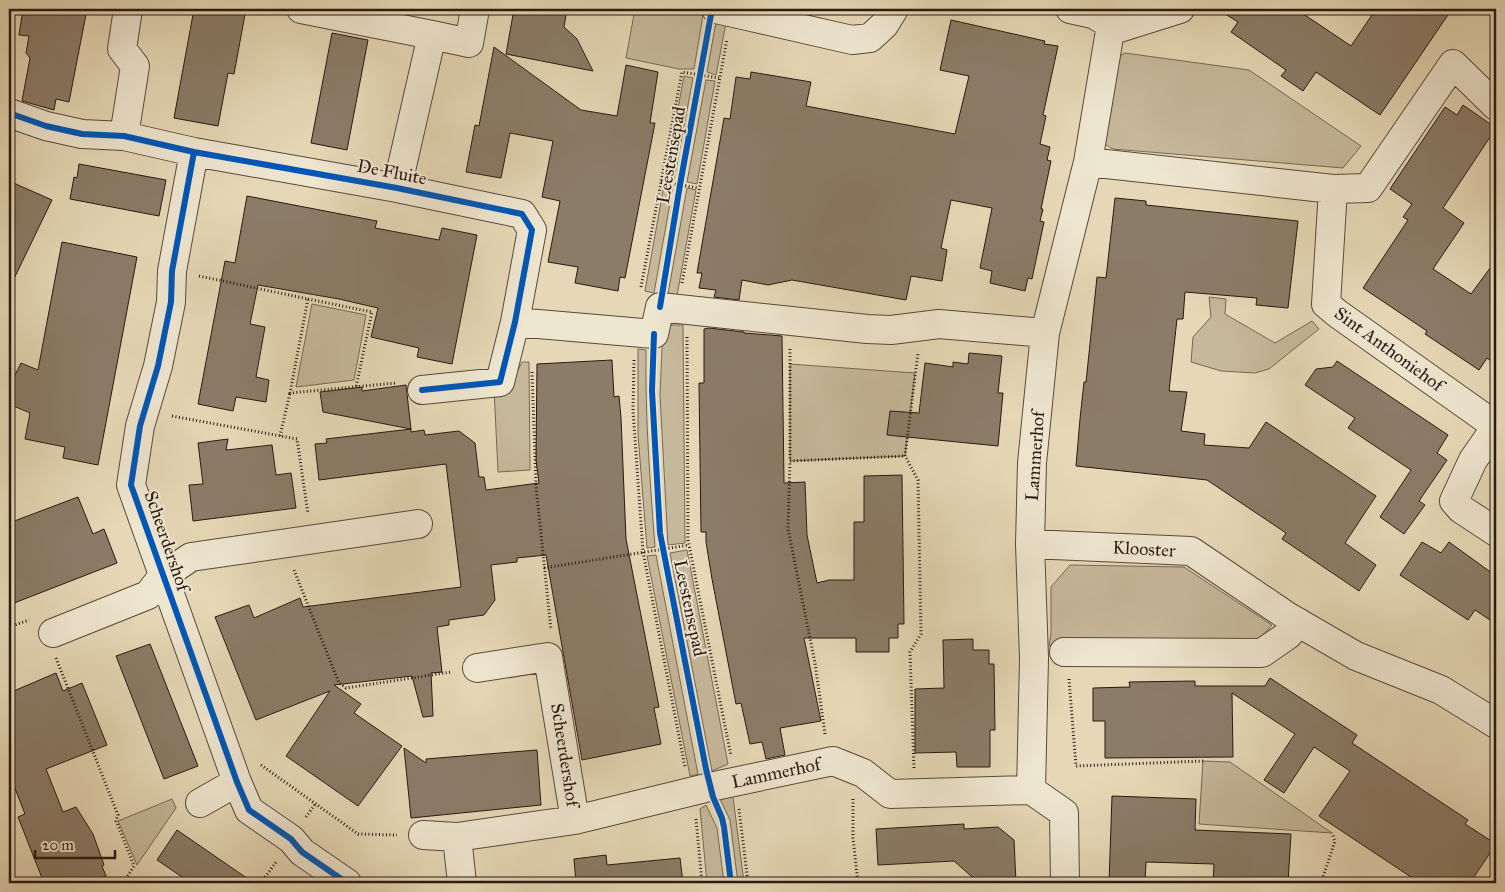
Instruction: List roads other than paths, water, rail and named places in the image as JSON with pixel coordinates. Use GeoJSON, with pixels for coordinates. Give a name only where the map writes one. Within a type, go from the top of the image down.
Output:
{"type":"FeatureCollection","features":[{"type":"Feature","properties":{"kind":"street"},"geometry":{"type":"LineString","coordinates":[[124,136],[135,66],[122,48],[128,9]]}},
{"type":"Feature","properties":{"kind":"street"},"geometry":{"type":"LineString","coordinates":[[301,9],[469,43],[475,9]]}},
{"type":"Feature","properties":{"kind":"street"},"geometry":{"type":"LineString","coordinates":[[724,11],[852,40],[870,38],[884,25],[894,9]]}},
{"type":"Feature","properties":{"kind":"street"},"geometry":{"type":"LineString","coordinates":[[1070,9],[1093,14],[1107,22],[1110,31],[1180,9]]}},
{"type":"Feature","properties":{"kind":"street","name":"Lammerhof"},"geometry":{"type":"LineString","coordinates":[[575,820],[692,791],[841,765],[863,773],[890,794],[1031,790],[1034,658],[1030,544],[1032,463],[1045,333],[1088,162],[1110,31]]}},
{"type":"Feature","properties":{"kind":"street","name":"De Fluite"},"geometry":{"type":"LineString","coordinates":[[397,188],[432,35]]}},
{"type":"Feature","properties":{"kind":"street"},"geometry":{"type":"LineString","coordinates":[[1088,162],[1333,189],[1368,188],[1454,64],[1496,106]]}},
{"type":"Feature","properties":{"kind":"street","name":"De Fluite"},"geometry":{"type":"LineString","coordinates":[[9,113],[46,126],[82,134],[124,136],[194,152],[397,188],[522,214],[532,230],[515,322],[500,382],[422,390]]}},
{"type":"Feature","properties":{"kind":"street","name":"Scheerdershof"},"geometry":{"type":"LineString","coordinates":[[194,152],[172,270],[169,311],[158,366],[140,426],[131,485],[237,782],[249,810],[291,839],[302,852],[347,883]]}},
{"type":"Feature","properties":{"kind":"street","name":"Sint Anthoniehof"},"geometry":{"type":"LineString","coordinates":[[1333,189],[1326,304],[1496,427],[1473,460],[1454,501],[1461,509],[1496,532]]}},
{"type":"Feature","properties":{"kind":"street"},"geometry":{"type":"LineString","coordinates":[[515,322],[644,333],[660,306],[867,330],[891,330],[939,324],[1045,333]]}},
{"type":"Feature","properties":{"kind":"street","name":"Scheerdershof"},"geometry":{"type":"LineString","coordinates":[[54,643],[148,595],[163,576],[190,557],[418,524]]}},
{"type":"Feature","properties":{"kind":"street","name":"Klooster"},"geometry":{"type":"LineString","coordinates":[[1030,544],[1191,551],[1298,622],[1356,656],[1442,690],[1496,724]]}},
{"type":"Feature","properties":{"kind":"street"},"geometry":{"type":"LineString","coordinates":[[1064,652],[1262,652],[1288,635],[1298,622]]}},
{"type":"Feature","properties":{"kind":"street","name":"Scheerdershof"},"geometry":{"type":"LineString","coordinates":[[423,836],[457,837],[575,820],[548,657],[477,668]]}},
{"type":"Feature","properties":{"kind":"street"},"geometry":{"type":"LineString","coordinates":[[200,803],[237,782]]}},
{"type":"Feature","properties":{"kind":"street"},"geometry":{"type":"LineString","coordinates":[[1031,790],[1064,813],[1065,883]]}},
{"type":"Feature","properties":{"kind":"street"},"geometry":{"type":"LineString","coordinates":[[457,837],[462,883]]}}]}
